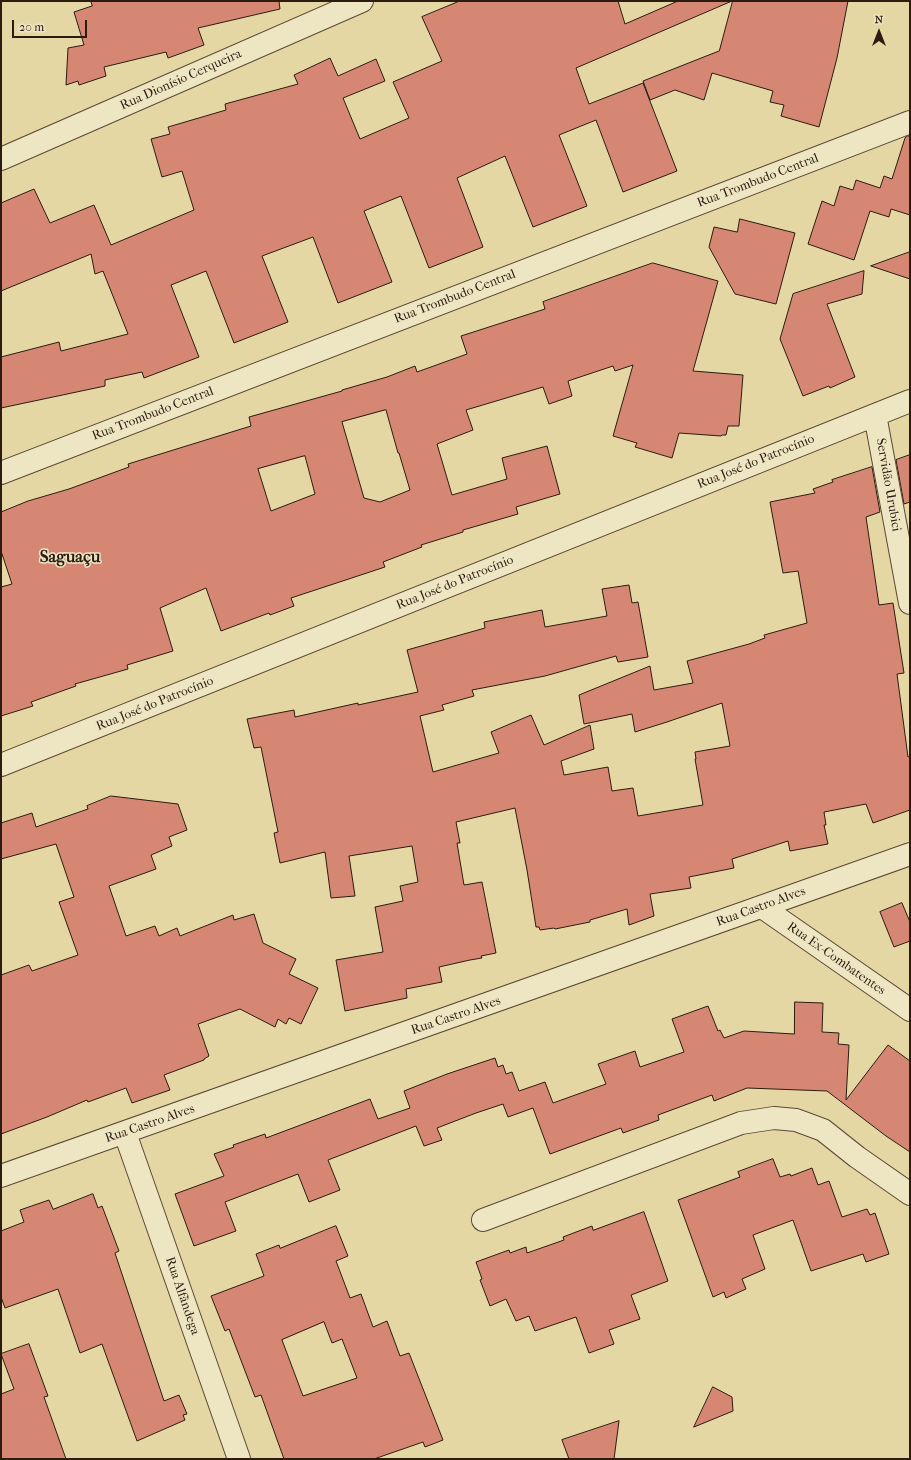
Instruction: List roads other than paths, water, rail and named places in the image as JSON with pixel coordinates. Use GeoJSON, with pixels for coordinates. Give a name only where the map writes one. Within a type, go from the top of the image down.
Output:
{"type":"FeatureCollection","features":[{"type":"Feature","properties":{"kind":"street","name":"Rua Dionísio Cerqueira"},"geometry":{"type":"LineString","coordinates":[[1,159],[362,1]]}},
{"type":"Feature","properties":{"kind":"street","name":"Rua Trombudo Central"},"geometry":{"type":"LineString","coordinates":[[1,473],[910,122]]}},
{"type":"Feature","properties":{"kind":"street","name":"Rua José do Patrocínio"},"geometry":{"type":"LineString","coordinates":[[1,765],[910,401]]}},
{"type":"Feature","properties":{"kind":"street","name":"Servidão Urubici"},"geometry":{"type":"LineString","coordinates":[[875,415],[910,603]]}},
{"type":"Feature","properties":{"kind":"street","name":"Rua Castro Alves"},"geometry":{"type":"LineString","coordinates":[[1,1176],[910,854]]}},
{"type":"Feature","properties":{"kind":"street","name":"Rua Ex-Combatentes"},"geometry":{"type":"LineString","coordinates":[[762,907],[910,1010]]}},
{"type":"Feature","properties":{"kind":"street"},"geometry":{"type":"LineString","coordinates":[[483,1220],[741,1123],[774,1118],[796,1120],[823,1130],[857,1157],[910,1194]]}},
{"type":"Feature","properties":{"kind":"street","name":"Rua Alfândega"},"geometry":{"type":"LineString","coordinates":[[125,1133],[239,1459]]}},
{"type":"Feature","properties":{"kind":"district","name":"Saguaçu"},"geometry":{"type":"Point","coordinates":[70,558]}}]}
